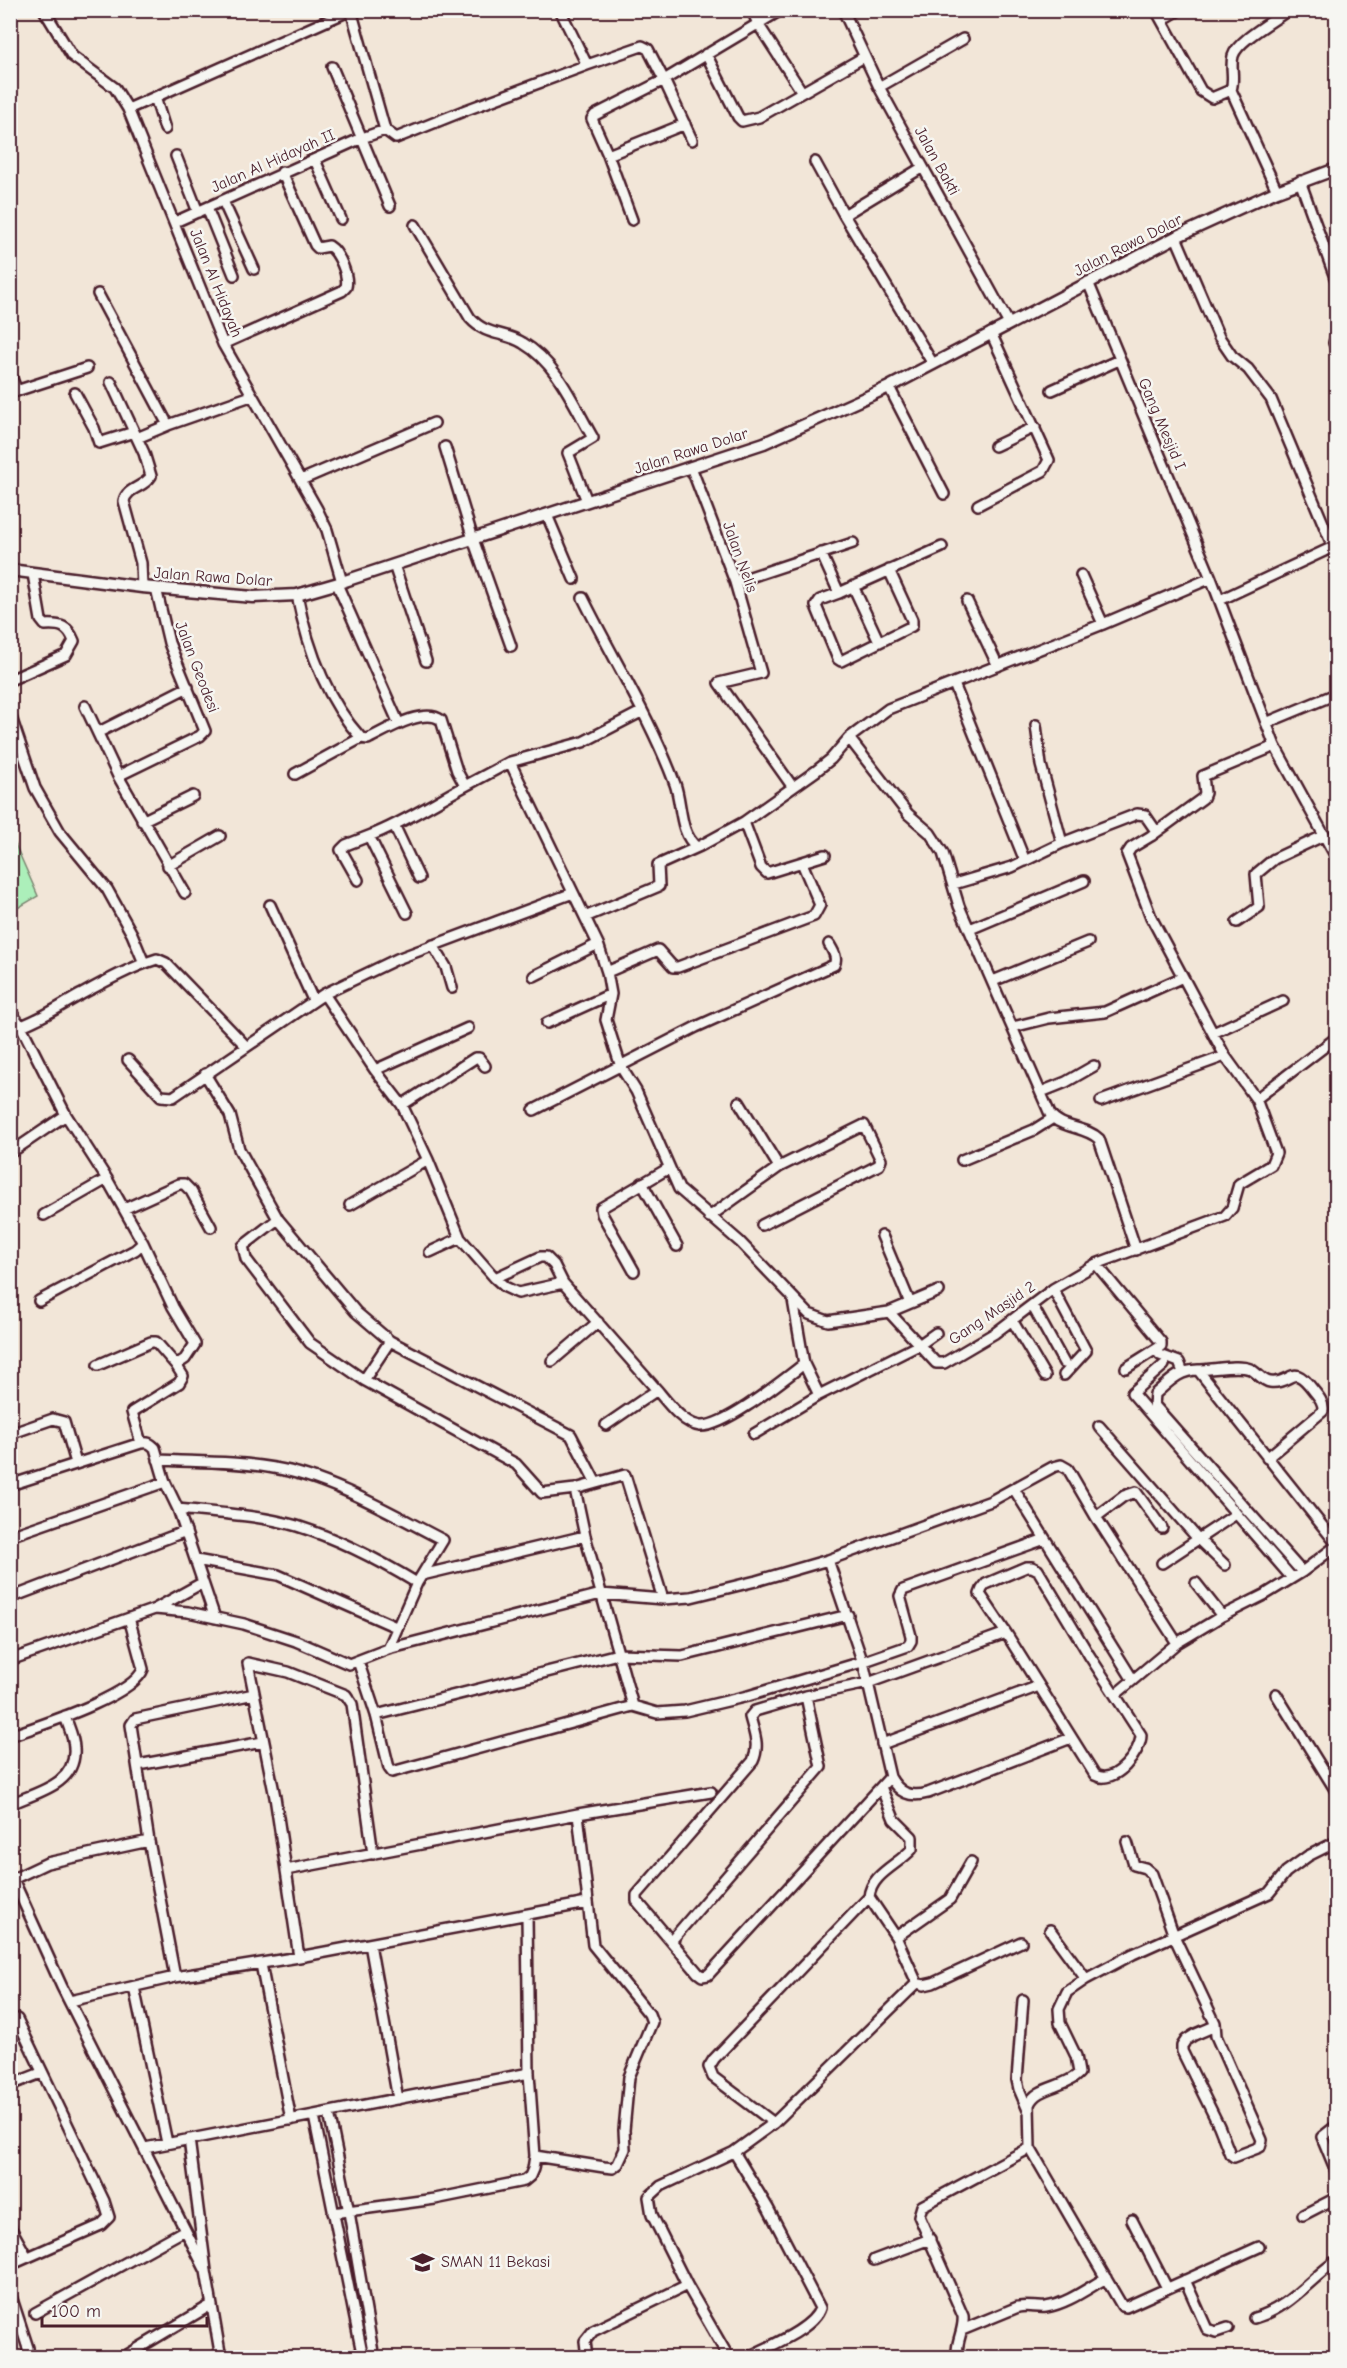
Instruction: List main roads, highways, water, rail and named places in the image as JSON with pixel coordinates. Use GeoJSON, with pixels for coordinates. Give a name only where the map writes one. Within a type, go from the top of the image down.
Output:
{"type":"FeatureCollection","features":[{"type":"Feature","properties":{"kind":"place","name":"SMAN 11 Bekasi"},"geometry":{"type":"Point","coordinates":[423,2262]}}]}
